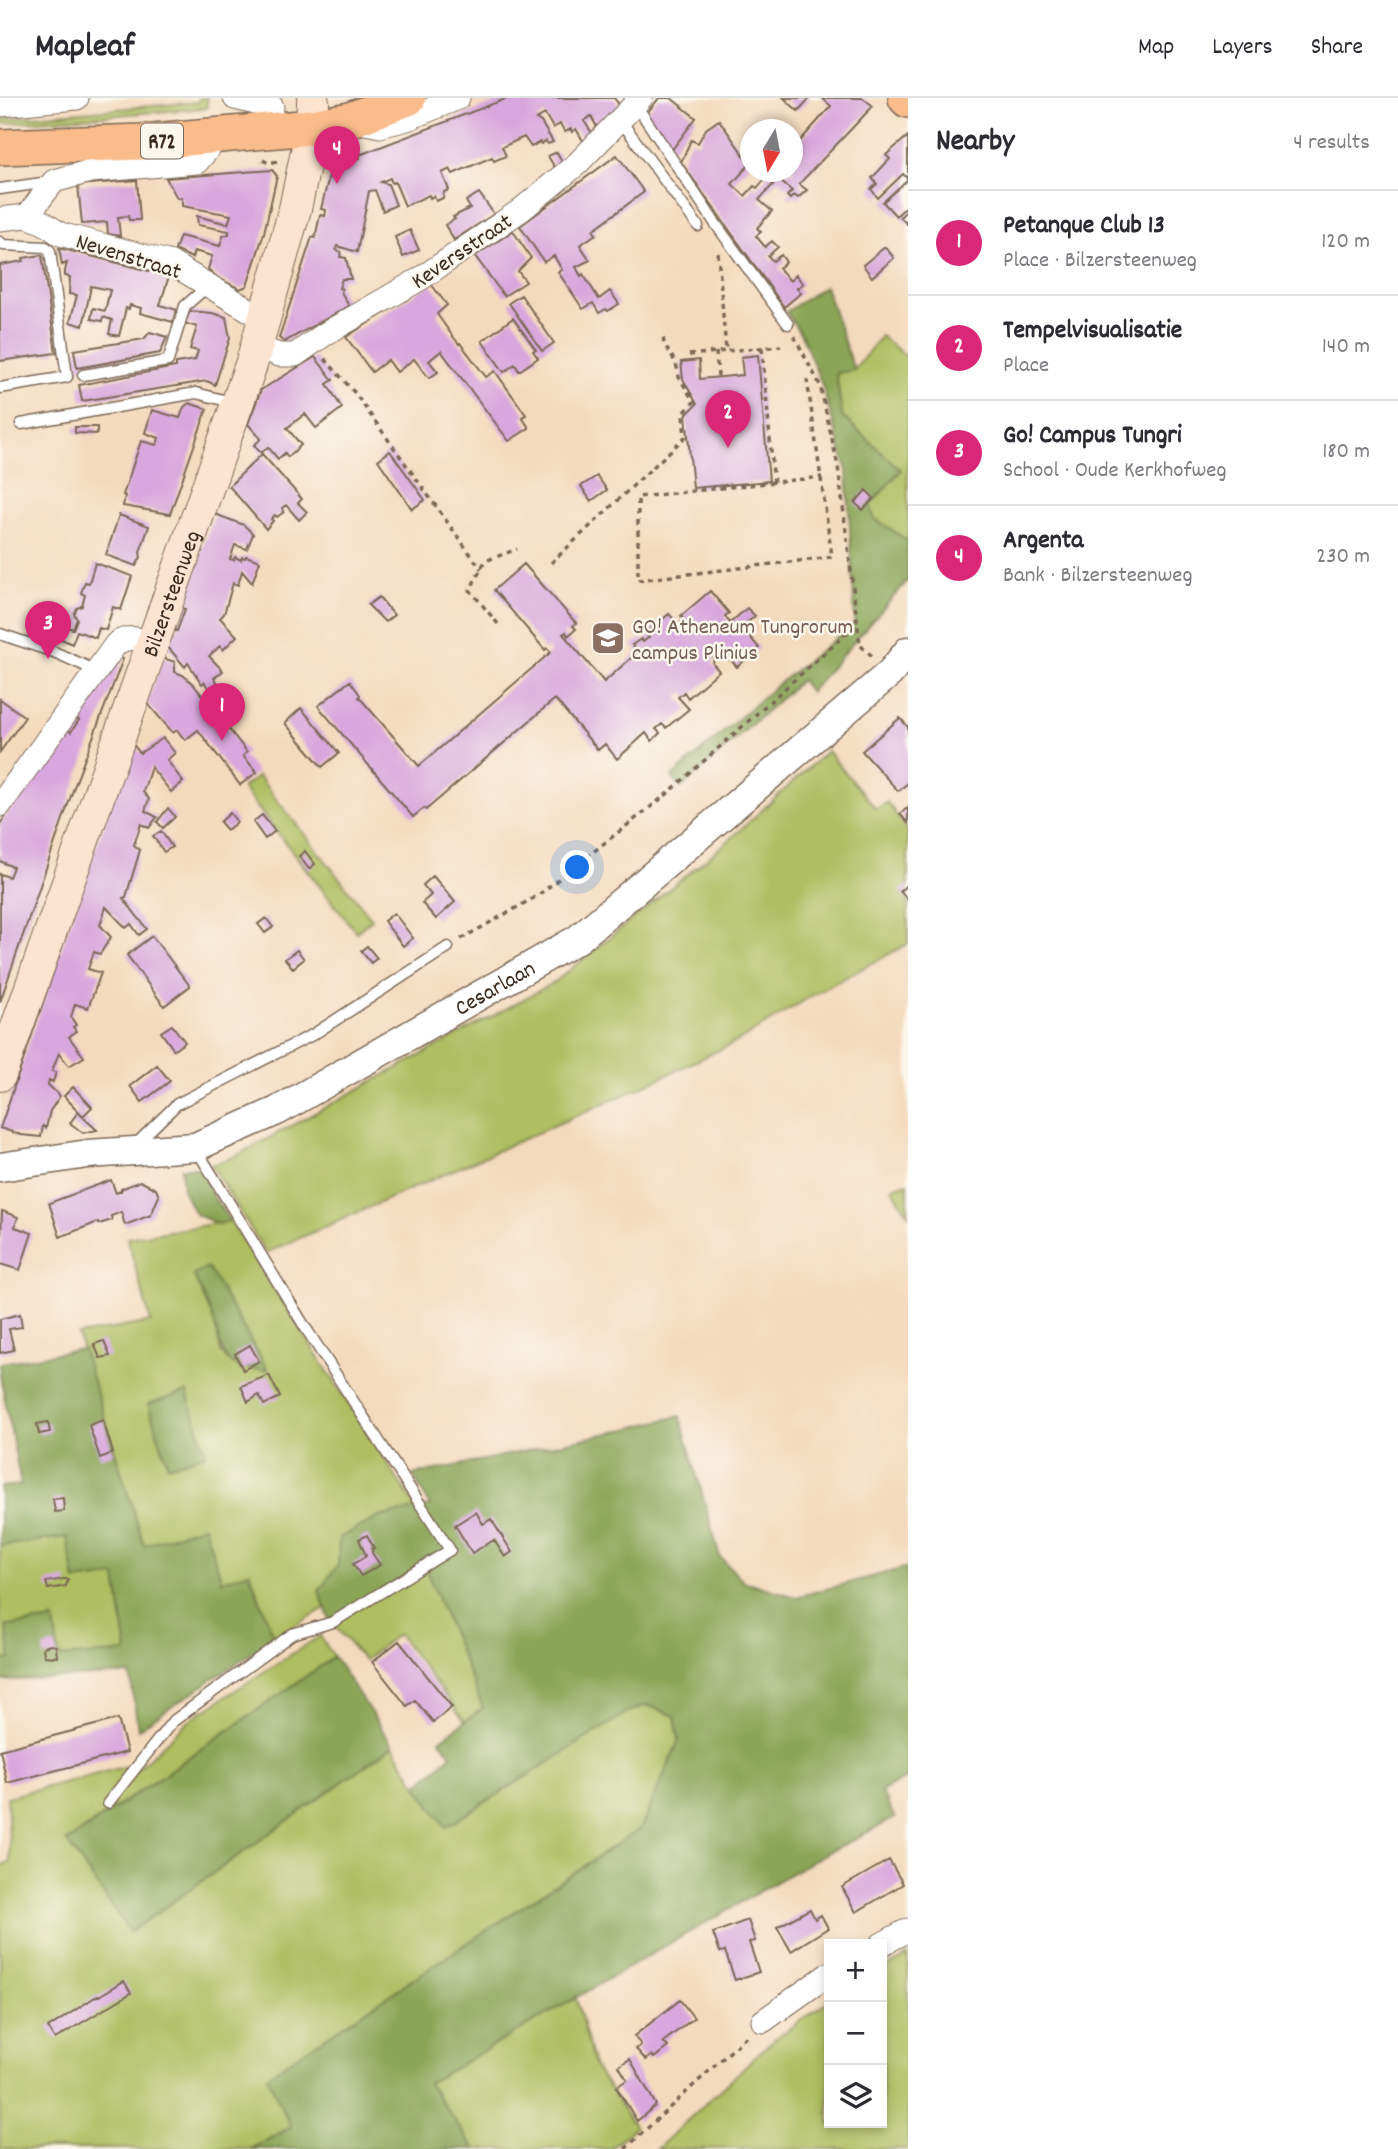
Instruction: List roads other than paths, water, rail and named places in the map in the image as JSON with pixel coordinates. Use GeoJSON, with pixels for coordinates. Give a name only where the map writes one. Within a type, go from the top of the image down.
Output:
{"type":"FeatureCollection","features":[{"type":"Feature","properties":{"kind":"main road","name":"R72"},"geometry":{"type":"LineString","coordinates":[[0,147],[219,136],[325,109],[408,98]]}},
{"type":"Feature","properties":{"kind":"main road","name":"R72"},"geometry":{"type":"LineString","coordinates":[[0,130],[272,107],[325,109]]}},
{"type":"Feature","properties":{"kind":"main road","name":"Bilzersteenweg"},"geometry":{"type":"LineString","coordinates":[[0,1075],[151,642],[238,403],[325,109]]}},
{"type":"Feature","properties":{"kind":"street"},"geometry":{"type":"LineString","coordinates":[[0,104],[77,98]]}},
{"type":"Feature","properties":{"kind":"street"},"geometry":{"type":"LineString","coordinates":[[235,98],[272,107]]}},
{"type":"Feature","properties":{"kind":"street"},"geometry":{"type":"LineString","coordinates":[[325,109],[380,126],[407,119],[458,98]]}},
{"type":"Feature","properties":{"kind":"street","name":"Keversstraat"},"geometry":{"type":"LineString","coordinates":[[260,333],[279,355],[295,355],[420,279],[521,210],[578,164],[633,108]]}},
{"type":"Feature","properties":{"kind":"street"},"geometry":{"type":"LineString","coordinates":[[0,219],[27,216],[54,181],[91,171],[197,162],[219,136]]}},
{"type":"Feature","properties":{"kind":"street","name":"Nevenstraat"},"geometry":{"type":"LineString","coordinates":[[27,216],[60,234],[171,263],[242,308],[260,333]]}},
{"type":"Feature","properties":{"kind":"street"},"geometry":{"type":"LineString","coordinates":[[0,805],[116,644],[124,638],[151,642]]}},
{"type":"Feature","properties":{"kind":"street","name":"Cesarlaan"},"geometry":{"type":"LineString","coordinates":[[0,1167],[88,1154],[195,1147],[277,1111],[578,939],[890,673],[908,651]]}},
{"type":"Feature","properties":{"kind":"street"},"geometry":{"type":"LineString","coordinates":[[887,1941],[908,1930]]}},
{"type":"Feature","properties":{"kind":"street"},"geometry":{"type":"LineString","coordinates":[[763,2021],[824,1978]]}},
{"type":"Feature","properties":{"kind":"lane"},"geometry":{"type":"LineString","coordinates":[[633,108],[788,324]]}},
{"type":"Feature","properties":{"kind":"lane"},"geometry":{"type":"LineString","coordinates":[[633,108],[698,226]]}},
{"type":"Feature","properties":{"kind":"lane"},"geometry":{"type":"LineString","coordinates":[[0,189],[54,181]]}},
{"type":"Feature","properties":{"kind":"lane"},"geometry":{"type":"LineString","coordinates":[[0,242],[3,245],[46,247],[50,251],[67,377],[0,388]]}},
{"type":"Feature","properties":{"kind":"lane"},"geometry":{"type":"LineString","coordinates":[[83,375],[168,360],[185,306],[209,285]]}},
{"type":"Feature","properties":{"kind":"lane"},"geometry":{"type":"LineString","coordinates":[[22,424],[196,393],[238,403]]}},
{"type":"Feature","properties":{"kind":"lane"},"geometry":{"type":"LineString","coordinates":[[0,634],[54,652],[97,671]]}},
{"type":"Feature","properties":{"kind":"lane"},"geometry":{"type":"LineString","coordinates":[[128,1152],[177,1104],[314,1034],[448,947]]}},
{"type":"Feature","properties":{"kind":"lane"},"geometry":{"type":"LineString","coordinates":[[108,1803],[172,1722],[292,1634],[334,1622],[450,1550],[305,1327],[195,1147]]}},
{"type":"Feature","properties":{"kind":"place","name":"Argenta"},"geometry":{"type":"Point","coordinates":[337,184]}},
{"type":"Feature","properties":{"kind":"place","name":"Tempelvisualisatie"},"geometry":{"type":"Point","coordinates":[728,448]}},
{"type":"Feature","properties":{"kind":"place","name":"GO! Atheneum Tungrorum campus Plinius"},"geometry":{"type":"Point","coordinates":[608,638]}},
{"type":"Feature","properties":{"kind":"place","name":"Go! Campus Tungri"},"geometry":{"type":"Point","coordinates":[48,659]}},
{"type":"Feature","properties":{"kind":"place","name":"Petanque Club 13"},"geometry":{"type":"Point","coordinates":[222,741]}}]}
